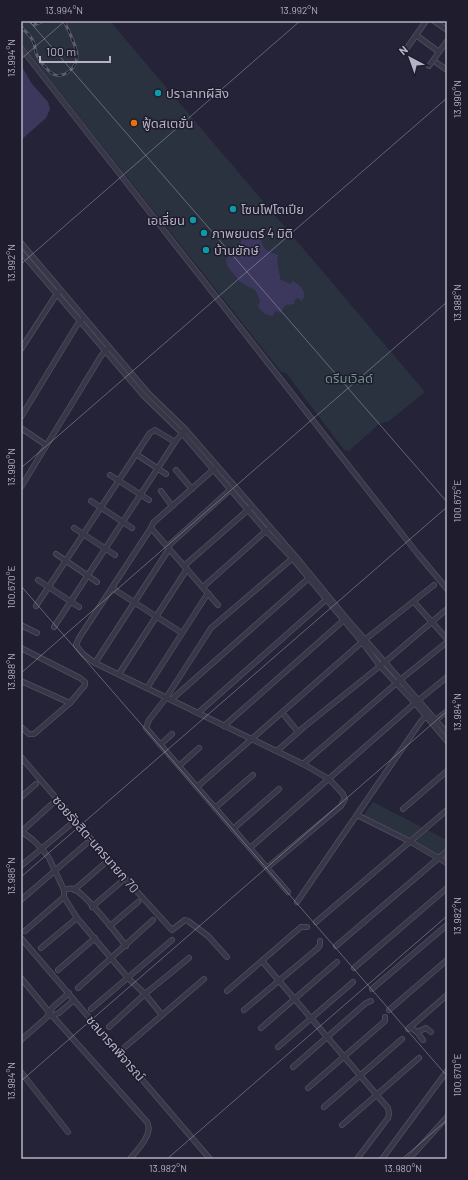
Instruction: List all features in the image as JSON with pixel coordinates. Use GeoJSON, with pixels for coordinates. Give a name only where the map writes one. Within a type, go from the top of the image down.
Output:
{"type":"FeatureCollection","features":[{"type":"Feature","properties":{"kind":"street"},"geometry":{"type":"LineString","coordinates":[[407,48],[426,21]]}},
{"type":"Feature","properties":{"kind":"street"},"geometry":{"type":"LineString","coordinates":[[434,21],[447,30]]}},
{"type":"Feature","properties":{"kind":"street"},"geometry":{"type":"LineString","coordinates":[[416,35],[439,52]]}},
{"type":"Feature","properties":{"kind":"street"},"geometry":{"type":"LineString","coordinates":[[429,66],[447,41]]}},
{"type":"Feature","properties":{"kind":"street"},"geometry":{"type":"LineString","coordinates":[[21,48],[417,553],[447,589]]}},
{"type":"Feature","properties":{"kind":"street"},"geometry":{"type":"LineString","coordinates":[[437,63],[447,70]]}},
{"type":"Feature","properties":{"kind":"street"},"geometry":{"type":"LineString","coordinates":[[21,243],[108,348],[144,395],[184,431],[249,508],[296,556],[310,577],[364,641],[385,662],[398,681],[428,715],[447,741]]}},
{"type":"Feature","properties":{"kind":"street"},"geometry":{"type":"LineString","coordinates":[[21,252],[57,293],[83,319]]}},
{"type":"Feature","properties":{"kind":"street"},"geometry":{"type":"LineString","coordinates":[[35,268],[39,264]]}},
{"type":"Feature","properties":{"kind":"street"},"geometry":{"type":"LineString","coordinates":[[21,349],[60,289]]}},
{"type":"Feature","properties":{"kind":"street"},"geometry":{"type":"LineString","coordinates":[[21,417],[83,319]]}},
{"type":"Feature","properties":{"kind":"street"},"geometry":{"type":"LineString","coordinates":[[21,486],[46,444],[108,348]]}},
{"type":"Feature","properties":{"kind":"street"},"geometry":{"type":"LineString","coordinates":[[21,428],[46,444]]}},
{"type":"Feature","properties":{"kind":"street"},"geometry":{"type":"LineString","coordinates":[[36,606],[152,430],[155,430],[175,442]]}},
{"type":"Feature","properties":{"kind":"street"},"geometry":{"type":"LineString","coordinates":[[54,627],[175,442],[184,431]]}},
{"type":"Feature","properties":{"kind":"street"},"geometry":{"type":"LineString","coordinates":[[136,454],[166,474]]}},
{"type":"Feature","properties":{"kind":"street"},"geometry":{"type":"LineString","coordinates":[[215,468],[153,523],[77,641],[76,645],[83,654],[95,663],[303,764],[329,779],[343,794],[345,798],[344,802],[268,868]]}},
{"type":"Feature","properties":{"kind":"street"},"geometry":{"type":"LineString","coordinates":[[176,470],[192,489]]}},
{"type":"Feature","properties":{"kind":"street"},"geometry":{"type":"LineString","coordinates":[[110,475],[148,500]]}},
{"type":"Feature","properties":{"kind":"street"},"geometry":{"type":"LineString","coordinates":[[95,663],[168,548],[232,488]]}},
{"type":"Feature","properties":{"kind":"street"},"geometry":{"type":"LineString","coordinates":[[161,490],[172,506]]}},
{"type":"Feature","properties":{"kind":"street"},"geometry":{"type":"LineString","coordinates":[[91,501],[132,528]]}},
{"type":"Feature","properties":{"kind":"street"},"geometry":{"type":"LineString","coordinates":[[119,674],[156,617],[185,568],[249,508]]}},
{"type":"Feature","properties":{"kind":"street"},"geometry":{"type":"LineString","coordinates":[[74,528],[115,555]]}},
{"type":"Feature","properties":{"kind":"street"},"geometry":{"type":"LineString","coordinates":[[151,528],[218,605]]}},
{"type":"Feature","properties":{"kind":"street"},"geometry":{"type":"LineString","coordinates":[[203,587],[268,529]]}},
{"type":"Feature","properties":{"kind":"street"},"geometry":{"type":"LineString","coordinates":[[56,554],[97,582]]}},
{"type":"Feature","properties":{"kind":"street"},"geometry":{"type":"LineString","coordinates":[[169,699],[211,628],[296,556]]}},
{"type":"Feature","properties":{"kind":"street"},"geometry":{"type":"LineString","coordinates":[[288,892],[146,728],[146,724],[169,699],[310,577]]}},
{"type":"Feature","properties":{"kind":"street"},"geometry":{"type":"LineString","coordinates":[[38,580],[79,607]]}},
{"type":"Feature","properties":{"kind":"street"},"geometry":{"type":"LineString","coordinates":[[197,787],[364,641],[434,585]]}},
{"type":"Feature","properties":{"kind":"street"},"geometry":{"type":"LineString","coordinates":[[112,588],[182,633]]}},
{"type":"Feature","properties":{"kind":"street"},"geometry":{"type":"LineString","coordinates":[[147,688],[208,593]]}},
{"type":"Feature","properties":{"kind":"street"},"geometry":{"type":"LineString","coordinates":[[198,713],[328,598]]}},
{"type":"Feature","properties":{"kind":"street"},"geometry":{"type":"LineString","coordinates":[[303,764],[398,681],[447,641],[414,602]]}},
{"type":"Feature","properties":{"kind":"street"},"geometry":{"type":"LineString","coordinates":[[277,751],[447,609]]}},
{"type":"Feature","properties":{"kind":"street"},"geometry":{"type":"LineString","coordinates":[[224,726],[345,619]]}},
{"type":"Feature","properties":{"kind":"street"},"geometry":{"type":"LineString","coordinates":[[21,625],[37,633]]}},
{"type":"Feature","properties":{"kind":"street"},"geometry":{"type":"LineString","coordinates":[[364,641],[380,666],[398,681]]}},
{"type":"Feature","properties":{"kind":"street"},"geometry":{"type":"LineString","coordinates":[[21,648],[85,682],[83,689],[70,703],[34,734],[30,734],[21,727]]}},
{"type":"Feature","properties":{"kind":"street"},"geometry":{"type":"LineString","coordinates":[[250,848],[447,677]]}},
{"type":"Feature","properties":{"kind":"street"},"geometry":{"type":"LineString","coordinates":[[21,681],[70,703]]}},
{"type":"Feature","properties":{"kind":"street"},"geometry":{"type":"LineString","coordinates":[[436,720],[447,711]]}},
{"type":"Feature","properties":{"kind":"street"},"geometry":{"type":"LineString","coordinates":[[428,715],[436,720],[447,733]]}},
{"type":"Feature","properties":{"kind":"street"},"geometry":{"type":"LineString","coordinates":[[297,902],[417,727],[428,715]]}},
{"type":"Feature","properties":{"kind":"street"},"geometry":{"type":"LineString","coordinates":[[284,716],[298,732]]}},
{"type":"Feature","properties":{"kind":"street"},"geometry":{"type":"LineString","coordinates":[[160,744],[172,734]]}},
{"type":"Feature","properties":{"kind":"street"},"geometry":{"type":"LineString","coordinates":[[179,766],[199,748]]}},
{"type":"Feature","properties":{"kind":"street","name":"ซอยรังสิต-นครนายก 70"},"geometry":{"type":"LineString","coordinates":[[21,757],[122,875],[172,930],[185,920],[188,921],[208,936],[227,957]]}},
{"type":"Feature","properties":{"kind":"street"},"geometry":{"type":"LineString","coordinates":[[403,809],[447,771]]}},
{"type":"Feature","properties":{"kind":"street"},"geometry":{"type":"LineString","coordinates":[[215,808],[253,775]]}},
{"type":"Feature","properties":{"kind":"street"},"geometry":{"type":"LineString","coordinates":[[21,797],[36,784]]}},
{"type":"Feature","properties":{"kind":"street"},"geometry":{"type":"LineString","coordinates":[[233,829],[279,789]]}},
{"type":"Feature","properties":{"kind":"street"},"geometry":{"type":"LineString","coordinates":[[52,804],[21,831],[28,835],[42,849],[48,858],[64,890],[64,897],[77,918],[128,978],[145,994],[162,1014]]}},
{"type":"Feature","properties":{"kind":"street"},"geometry":{"type":"LineString","coordinates":[[316,922],[447,810]]}},
{"type":"Feature","properties":{"kind":"street"},"geometry":{"type":"LineString","coordinates":[[357,815],[409,841],[447,863]]}},
{"type":"Feature","properties":{"kind":"street"},"geometry":{"type":"LineString","coordinates":[[21,866],[71,824]]}},
{"type":"Feature","properties":{"kind":"street"},"geometry":{"type":"LineString","coordinates":[[21,900],[87,843]]}},
{"type":"Feature","properties":{"kind":"street"},"geometry":{"type":"LineString","coordinates":[[336,946],[447,851]]}},
{"type":"Feature","properties":{"kind":"street"},"geometry":{"type":"LineString","coordinates":[[74,890],[104,864]]}},
{"type":"Feature","properties":{"kind":"street"},"geometry":{"type":"LineString","coordinates":[[92,907],[121,882]]}},
{"type":"Feature","properties":{"kind":"street"},"geometry":{"type":"LineString","coordinates":[[354,968],[447,888]]}},
{"type":"Feature","properties":{"kind":"street"},"geometry":{"type":"LineString","coordinates":[[64,890],[74,890],[110,926],[126,946]]}},
{"type":"Feature","properties":{"kind":"street"},"geometry":{"type":"LineString","coordinates":[[25,931],[64,897]]}},
{"type":"Feature","properties":{"kind":"street"},"geometry":{"type":"LineString","coordinates":[[110,926],[138,902]]}},
{"type":"Feature","properties":{"kind":"street"},"geometry":{"type":"LineString","coordinates":[[41,948],[77,918]]}},
{"type":"Feature","properties":{"kind":"street"},"geometry":{"type":"LineString","coordinates":[[78,988],[153,920]]}},
{"type":"Feature","properties":{"kind":"street"},"geometry":{"type":"LineString","coordinates":[[372,989],[447,925]]}},
{"type":"Feature","properties":{"kind":"street"},"geometry":{"type":"LineString","coordinates":[[227,991],[301,927],[307,927]]}},
{"type":"Feature","properties":{"kind":"street","name":"ชลมารคพิจารณ์"},"geometry":{"type":"LineString","coordinates":[[21,938],[210,1159]]}},
{"type":"Feature","properties":{"kind":"street"},"geometry":{"type":"LineString","coordinates":[[58,970],[95,938]]}},
{"type":"Feature","properties":{"kind":"street"},"geometry":{"type":"LineString","coordinates":[[91,1009],[172,940]]}},
{"type":"Feature","properties":{"kind":"street"},"geometry":{"type":"LineString","coordinates":[[244,1010],[318,948],[320,941]]}},
{"type":"Feature","properties":{"kind":"street"},"geometry":{"type":"LineString","coordinates":[[109,1027],[145,994],[189,958]]}},
{"type":"Feature","properties":{"kind":"street"},"geometry":{"type":"LineString","coordinates":[[389,1010],[447,960]]}},
{"type":"Feature","properties":{"kind":"street"},"geometry":{"type":"LineString","coordinates":[[262,961],[388,1108],[388,1118],[357,1159]]}},
{"type":"Feature","properties":{"kind":"street"},"geometry":{"type":"LineString","coordinates":[[261,1028],[337,962]]}},
{"type":"Feature","properties":{"kind":"street"},"geometry":{"type":"LineString","coordinates":[[21,978],[51,1014],[144,1118],[149,1126],[148,1134],[130,1159]]}},
{"type":"Feature","properties":{"kind":"street"},"geometry":{"type":"LineString","coordinates":[[125,1047],[204,979]]}},
{"type":"Feature","properties":{"kind":"street"},"geometry":{"type":"LineString","coordinates":[[278,1047],[353,982]]}},
{"type":"Feature","properties":{"kind":"street"},"geometry":{"type":"LineString","coordinates":[[51,1014],[53,1007],[68,993]]}},
{"type":"Feature","properties":{"kind":"street"},"geometry":{"type":"LineString","coordinates":[[423,1040],[416,1032],[409,1028],[447,996]]}},
{"type":"Feature","properties":{"kind":"street"},"geometry":{"type":"LineString","coordinates":[[21,1040],[51,1014],[59,1013],[74,1000]]}},
{"type":"Feature","properties":{"kind":"street"},"geometry":{"type":"LineString","coordinates":[[293,1067],[328,1038],[366,1003],[372,1001]]}},
{"type":"Feature","properties":{"kind":"street"},"geometry":{"type":"LineString","coordinates":[[308,1088],[385,1021],[385,1017]]}},
{"type":"Feature","properties":{"kind":"street"},"geometry":{"type":"LineString","coordinates":[[416,1032],[426,1028],[431,1032]]}},
{"type":"Feature","properties":{"kind":"street"},"geometry":{"type":"LineString","coordinates":[[324,1107],[402,1039]]}},
{"type":"Feature","properties":{"kind":"street"},"geometry":{"type":"LineString","coordinates":[[342,1125],[419,1058]]}},
{"type":"Feature","properties":{"kind":"street"},"geometry":{"type":"LineString","coordinates":[[382,1159],[447,1071]]}},
{"type":"Feature","properties":{"kind":"street"},"geometry":{"type":"LineString","coordinates":[[21,1072],[68,1132]]}},
{"type":"Feature","properties":{"kind":"street"},"geometry":{"type":"LineString","coordinates":[[409,1159],[447,1117]]}},
{"type":"Feature","properties":{"kind":"green space","name":"ดรีมเวิลด์"},"geometry":{"type":"Polygon","coordinates":[[[21,21],[110,21],[425,392],[389,421],[379,424],[349,451],[344,450],[286,373],[281,372],[21,43],[21,21]]]}},
{"type":"Feature","properties":{"kind":"green space"},"geometry":{"type":"Polygon","coordinates":[[[373,802],[447,840],[447,863],[361,819],[373,802]]]}},
{"type":"Feature","properties":{"kind":"shaded area"},"geometry":{"type":"Polygon","coordinates":[[[21,65],[32,84],[48,102],[50,109],[46,118],[21,140],[22,109],[21,65]]]}},
{"type":"Feature","properties":{"kind":"shaded area"},"geometry":{"type":"Polygon","coordinates":[[[254,230],[258,231],[266,250],[278,255],[277,262],[280,279],[290,284],[293,281],[301,287],[304,292],[304,298],[302,301],[298,298],[296,299],[294,302],[295,304],[286,305],[280,313],[277,311],[274,312],[273,316],[266,314],[261,310],[258,306],[260,301],[256,291],[240,282],[227,266],[226,260],[229,256],[230,249],[236,246],[244,238],[247,232],[254,230]]]}},
{"type":"Feature","properties":{"kind":"railway"},"geometry":{"type":"LineString","coordinates":[[30,21],[35,25],[43,21]]}},
{"type":"Feature","properties":{"kind":"railway"},"geometry":{"type":"LineString","coordinates":[[21,27],[32,39],[38,58],[49,71],[54,74],[64,75],[72,68],[77,59],[75,45],[64,21]]}},
{"type":"Feature","properties":{"kind":"place","name":"ปราสาทผีสิง"},"geometry":{"type":"Point","coordinates":[158,93]}},
{"type":"Feature","properties":{"kind":"place","name":"ฟู้ดสเตชั่น"},"geometry":{"type":"Point","coordinates":[134,123]}},
{"type":"Feature","properties":{"kind":"place","name":"โซนโฟโตเปีย"},"geometry":{"type":"Point","coordinates":[233,209]}},
{"type":"Feature","properties":{"kind":"place","name":"เอเลี่ยน"},"geometry":{"type":"Point","coordinates":[193,220]}},
{"type":"Feature","properties":{"kind":"place","name":"ภาพยนตร์ 4 มิติ"},"geometry":{"type":"Point","coordinates":[204,233]}},
{"type":"Feature","properties":{"kind":"place","name":"บ้านยักษ์"},"geometry":{"type":"Point","coordinates":[206,250]}}]}
